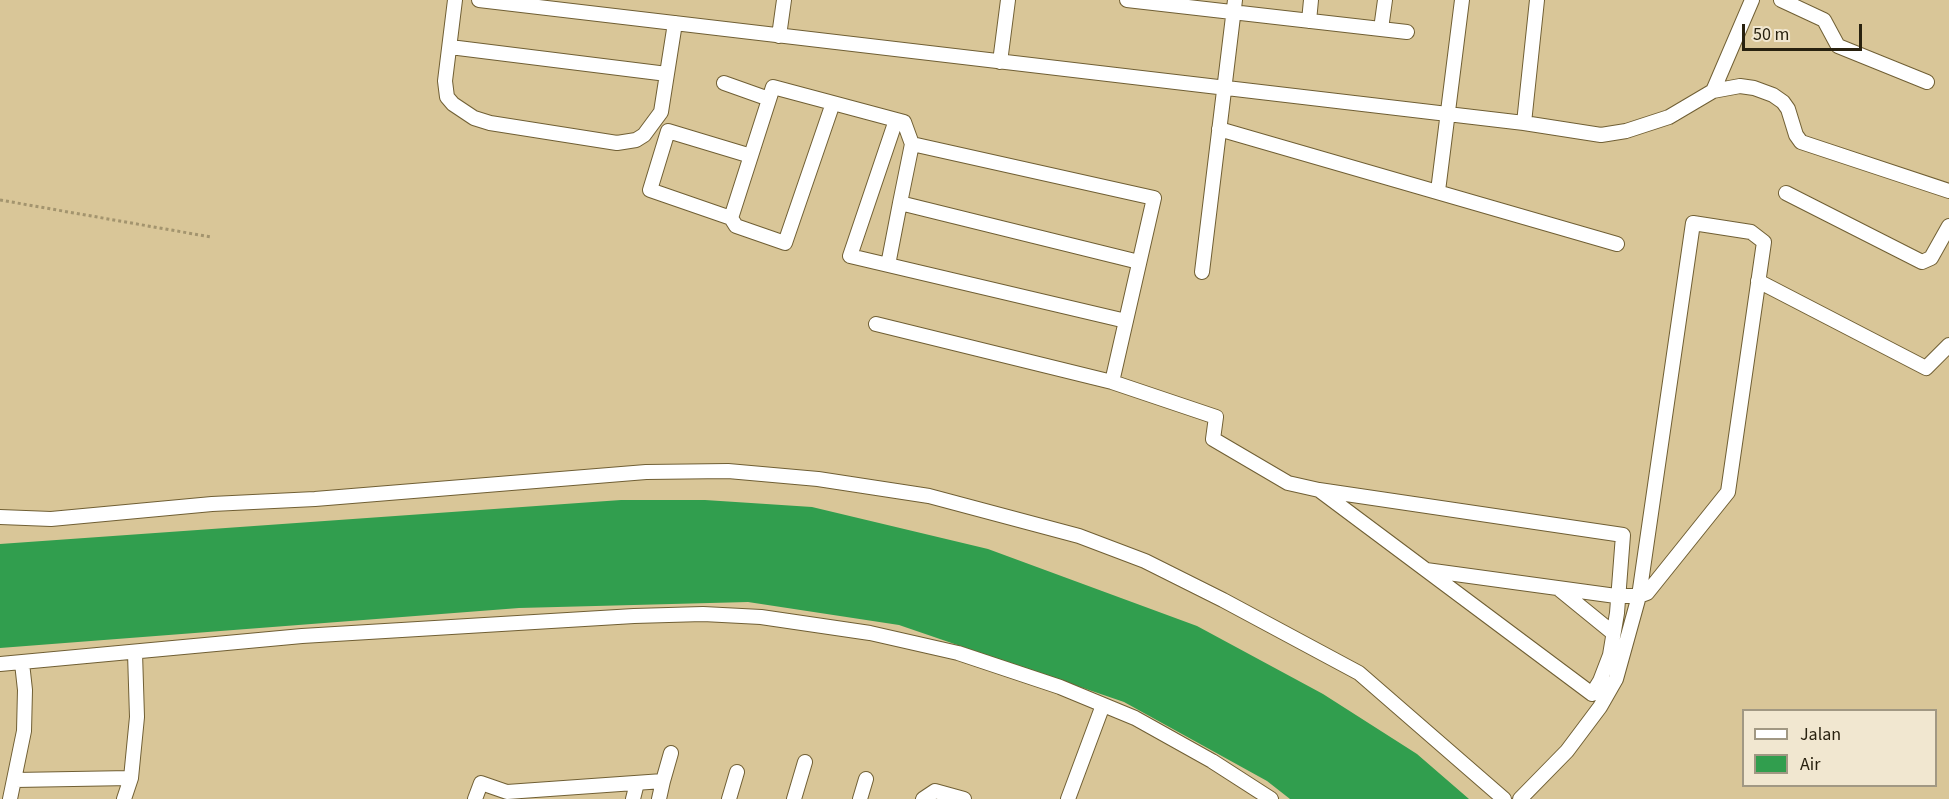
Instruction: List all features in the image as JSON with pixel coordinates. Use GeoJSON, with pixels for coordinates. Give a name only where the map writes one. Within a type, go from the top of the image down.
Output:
{"type":"FeatureCollection","features":[{"type":"Feature","properties":{"kind":"street"},"geometry":{"type":"LineString","coordinates":[[455,0],[445,81],[447,97],[453,104],[474,118],[506,126],[617,143],[636,140],[650,128],[661,112],[675,23]]}},
{"type":"Feature","properties":{"kind":"street"},"geometry":{"type":"LineString","coordinates":[[479,0],[557,5],[779,36],[1447,116],[1524,123],[1590,134],[1614,133],[1669,117],[1713,92],[1740,86],[1773,95],[1788,109],[1796,135],[1801,142],[1949,191]]}},
{"type":"Feature","properties":{"kind":"street"},"geometry":{"type":"LineString","coordinates":[[779,36],[784,0]]}},
{"type":"Feature","properties":{"kind":"street"},"geometry":{"type":"LineString","coordinates":[[1000,62],[1008,0]]}},
{"type":"Feature","properties":{"kind":"street"},"geometry":{"type":"LineString","coordinates":[[1127,0],[1234,6],[1309,21],[1407,32]]}},
{"type":"Feature","properties":{"kind":"street"},"geometry":{"type":"LineString","coordinates":[[1309,21],[1311,0]]}},
{"type":"Feature","properties":{"kind":"street"},"geometry":{"type":"LineString","coordinates":[[1381,29],[1385,0]]}},
{"type":"Feature","properties":{"kind":"street"},"geometry":{"type":"LineString","coordinates":[[1438,192],[1462,0]]}},
{"type":"Feature","properties":{"kind":"street"},"geometry":{"type":"LineString","coordinates":[[1524,123],[1537,0]]}},
{"type":"Feature","properties":{"kind":"street"},"geometry":{"type":"LineString","coordinates":[[1713,92],[1752,0]]}},
{"type":"Feature","properties":{"kind":"street"},"geometry":{"type":"LineString","coordinates":[[1781,0],[1824,20],[1838,46],[1927,82]]}},
{"type":"Feature","properties":{"kind":"street"},"geometry":{"type":"LineString","coordinates":[[1202,272],[1234,6]]}},
{"type":"Feature","properties":{"kind":"street"},"geometry":{"type":"LineString","coordinates":[[450,47],[667,74]]}},
{"type":"Feature","properties":{"kind":"street"},"geometry":{"type":"LineString","coordinates":[[724,82],[769,99]]}},
{"type":"Feature","properties":{"kind":"street"},"geometry":{"type":"LineString","coordinates":[[731,218],[773,87],[904,122],[912,144],[888,265]]}},
{"type":"Feature","properties":{"kind":"street"},"geometry":{"type":"LineString","coordinates":[[751,156],[668,131],[650,190],[731,218],[736,226],[786,243],[833,103]]}},
{"type":"Feature","properties":{"kind":"street"},"geometry":{"type":"LineString","coordinates":[[896,120],[850,256],[1126,321]]}},
{"type":"Feature","properties":{"kind":"street"},"geometry":{"type":"LineString","coordinates":[[1219,129],[1617,244]]}},
{"type":"Feature","properties":{"kind":"street"},"geometry":{"type":"LineString","coordinates":[[912,144],[1154,198],[1112,382]]}},
{"type":"Feature","properties":{"kind":"street"},"geometry":{"type":"LineString","coordinates":[[1786,193],[1922,262],[1931,258],[1949,226]]}},
{"type":"Feature","properties":{"kind":"street"},"geometry":{"type":"LineString","coordinates":[[900,203],[1139,262]]}},
{"type":"Feature","properties":{"kind":"street"},"geometry":{"type":"LineString","coordinates":[[1426,570],[1616,596],[1639,596],[1647,593],[1728,492],[1764,242],[1751,232],[1693,223],[1639,596],[1616,679],[1600,707],[1567,751],[1520,799]]}},
{"type":"Feature","properties":{"kind":"street"},"geometry":{"type":"LineString","coordinates":[[1758,280],[1926,368],[1949,345]]}},
{"type":"Feature","properties":{"kind":"street"},"geometry":{"type":"LineString","coordinates":[[876,324],[1112,382],[1216,417],[1213,439],[1288,483],[1319,490],[1623,535],[1610,655],[1600,681],[1592,694],[1319,490]]}},
{"type":"Feature","properties":{"kind":"street"},"geometry":{"type":"LineString","coordinates":[[0,517],[51,519],[212,504],[315,500],[646,472],[728,471],[818,479],[929,496],[1079,536],[1145,561],[1223,600],[1359,673],[1504,799]]}},
{"type":"Feature","properties":{"kind":"street"},"geometry":{"type":"LineString","coordinates":[[1558,588],[1613,633]]}},
{"type":"Feature","properties":{"kind":"street"},"geometry":{"type":"LineString","coordinates":[[0,664],[302,636],[527,622],[703,614],[761,617],[870,633],[958,654],[1103,705],[1135,718],[1164,734],[1271,799]]}},
{"type":"Feature","properties":{"kind":"street"},"geometry":{"type":"LineString","coordinates":[[124,799],[131,778],[137,717],[135,653]]}},
{"type":"Feature","properties":{"kind":"street"},"geometry":{"type":"LineString","coordinates":[[10,799],[24,731],[25,690],[22,663]]}},
{"type":"Feature","properties":{"kind":"street"},"geometry":{"type":"LineString","coordinates":[[1068,799],[1103,705]]}},
{"type":"Feature","properties":{"kind":"street"},"geometry":{"type":"LineString","coordinates":[[658,799],[671,753]]}},
{"type":"Feature","properties":{"kind":"street"},"geometry":{"type":"LineString","coordinates":[[794,799],[805,762]]}},
{"type":"Feature","properties":{"kind":"street"},"geometry":{"type":"LineString","coordinates":[[729,799],[737,772]]}},
{"type":"Feature","properties":{"kind":"street"},"geometry":{"type":"LineString","coordinates":[[15,780],[131,778]]}},
{"type":"Feature","properties":{"kind":"street"},"geometry":{"type":"LineString","coordinates":[[860,799],[866,778]]}},
{"type":"Feature","properties":{"kind":"street"},"geometry":{"type":"LineString","coordinates":[[507,792],[569,793],[663,781]]}},
{"type":"Feature","properties":{"kind":"street"},"geometry":{"type":"LineString","coordinates":[[475,799],[481,783],[524,799]]}},
{"type":"Feature","properties":{"kind":"street"},"geometry":{"type":"LineString","coordinates":[[633,799],[637,783]]}},
{"type":"Feature","properties":{"kind":"street"},"geometry":{"type":"LineString","coordinates":[[923,799],[935,791],[964,799]]}},
{"type":"Feature","properties":{"kind":"path"},"geometry":{"type":"LineString","coordinates":[[0,200],[211,237]]}},
{"type":"Feature","properties":{"kind":"water"},"geometry":{"type":"Polygon","coordinates":[[[621,500],[705,500],[812,507],[988,549],[1197,626],[1323,694],[1417,754],[1469,799],[1290,799],[1267,781],[1124,702],[899,625],[748,602],[519,608],[0,648],[0,544],[621,500]]]}}]}
